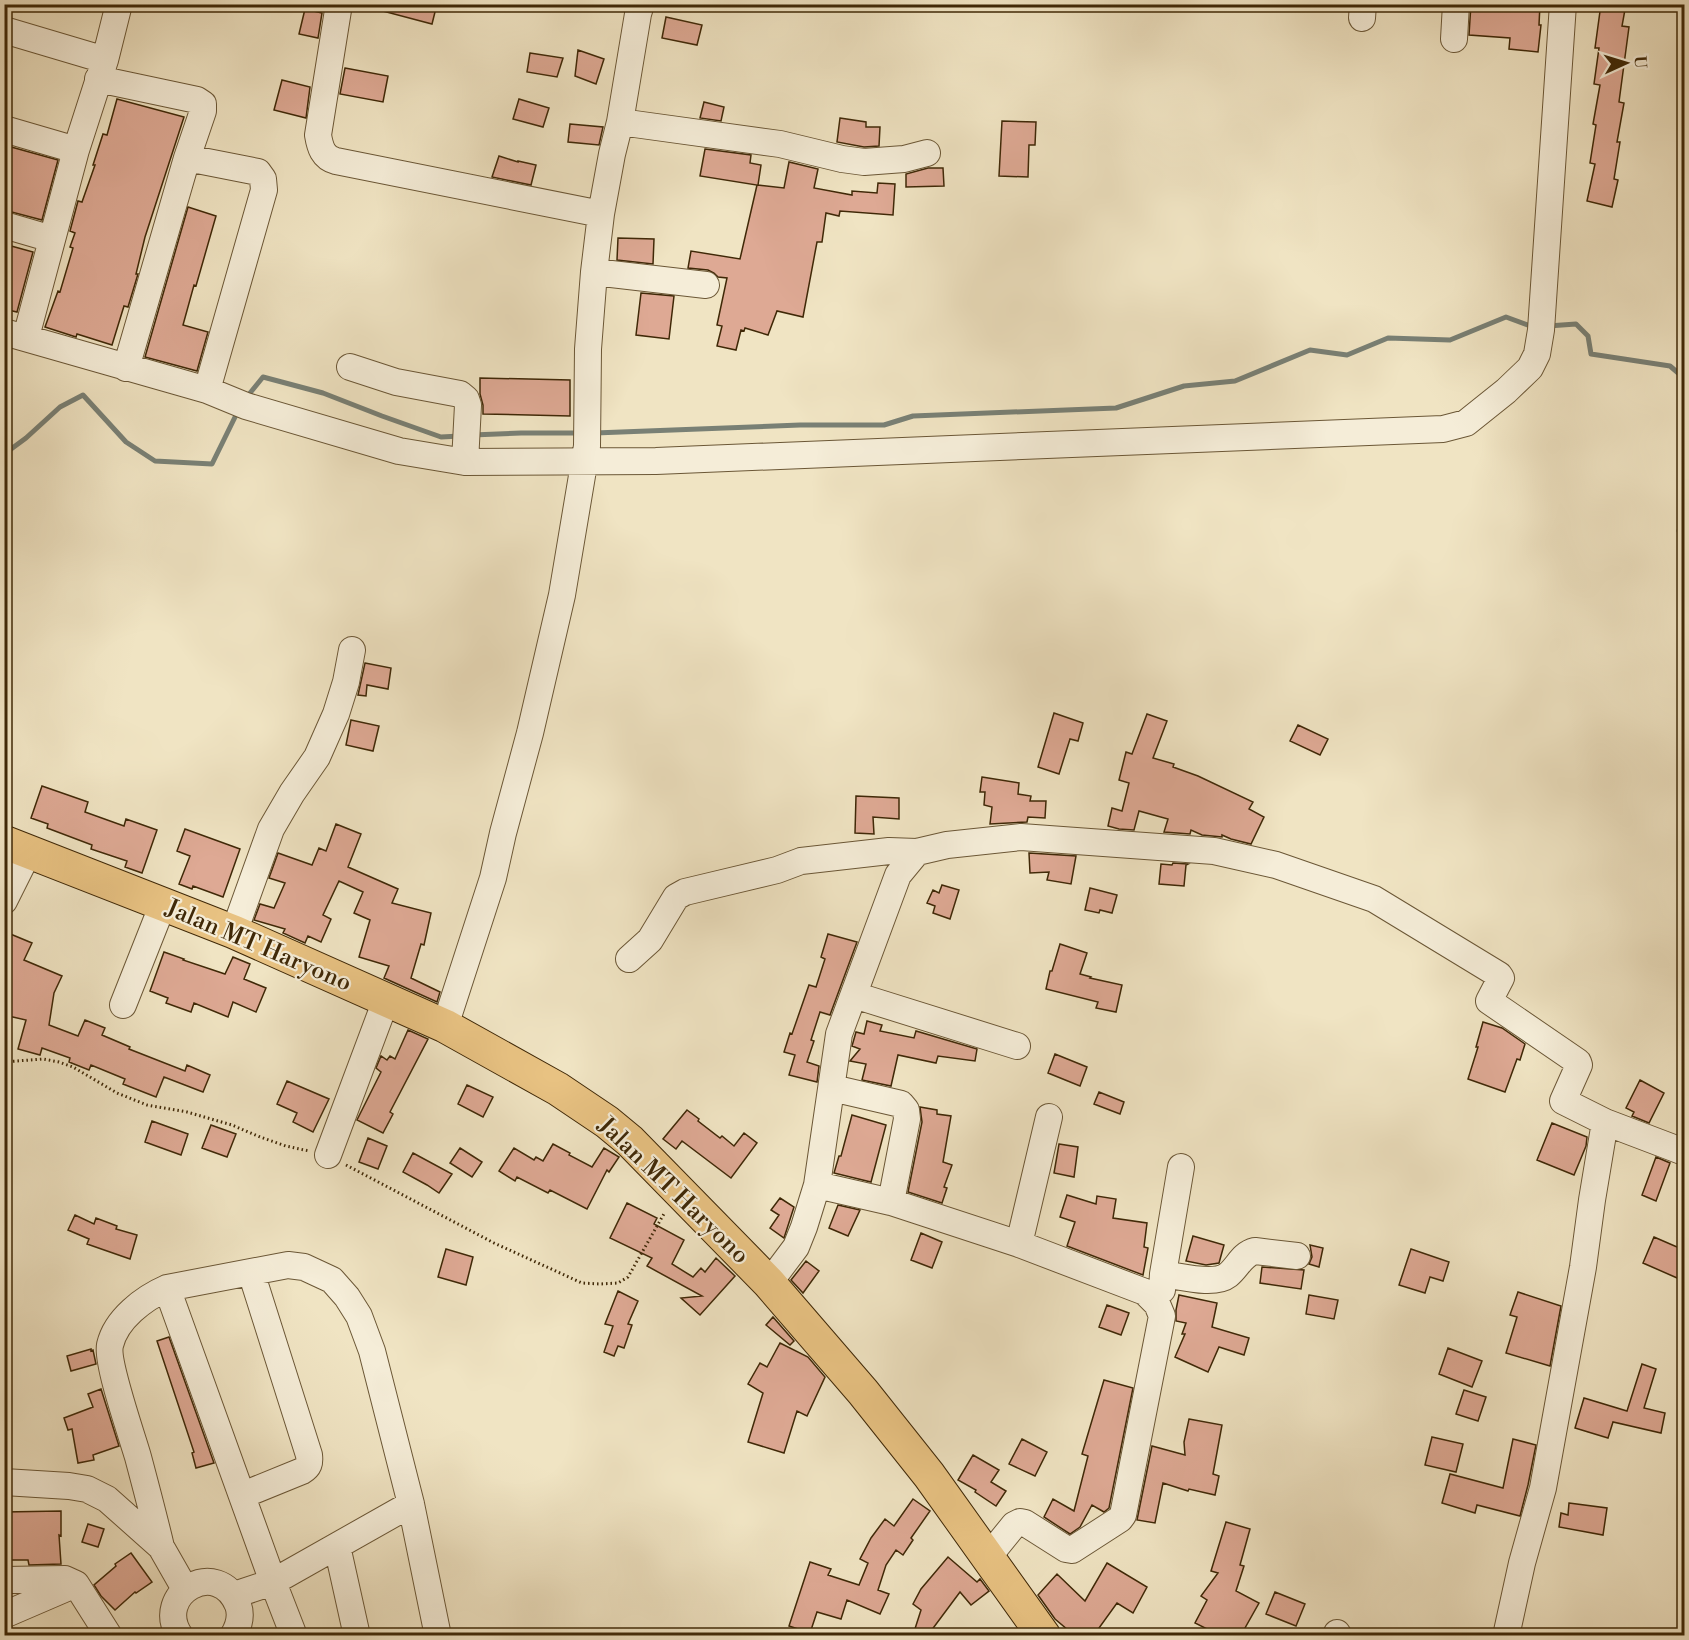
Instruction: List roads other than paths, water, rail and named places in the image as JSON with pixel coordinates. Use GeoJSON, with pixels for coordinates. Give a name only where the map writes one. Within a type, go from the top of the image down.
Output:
{"type":"FeatureCollection","features":[{"type":"Feature","properties":{"kind":"main road","name":"Jalan MT Haryono"},"geometry":{"type":"LineString","coordinates":[[16,847],[234,932],[445,1026],[590,1109],[630,1141],[769,1283],[863,1392],[929,1475],[1044,1635]]}},
{"type":"Feature","properties":{"kind":"street"},"geometry":{"type":"LineString","coordinates":[[119,4],[52,239],[15,334],[207,390],[240,403],[399,451],[465,457],[587,443],[656,461],[1443,429],[1466,423],[1514,384],[1530,368],[1536,354],[1541,326],[1563,4]]}},
{"type":"Feature","properties":{"kind":"street"},"geometry":{"type":"LineString","coordinates":[[339,4],[318,135],[320,147],[325,156],[330,160],[601,214]]}},
{"type":"Feature","properties":{"kind":"street"},"geometry":{"type":"LineString","coordinates":[[445,1026],[493,878],[562,594],[587,443],[588,349],[601,214],[641,4]]}},
{"type":"Feature","properties":{"kind":"street"},"geometry":{"type":"LineString","coordinates":[[1454,39],[1456,4]]}},
{"type":"Feature","properties":{"kind":"street"},"geometry":{"type":"LineString","coordinates":[[4,30],[102,70],[197,100],[203,104],[203,111],[187,158],[126,368]]}},
{"type":"Feature","properties":{"kind":"street"},"geometry":{"type":"LineString","coordinates":[[620,122],[780,144],[864,162],[904,159],[927,153]]}},
{"type":"Feature","properties":{"kind":"street"},"geometry":{"type":"LineString","coordinates":[[4,129],[76,150]]}},
{"type":"Feature","properties":{"kind":"street"},"geometry":{"type":"LineString","coordinates":[[187,158],[258,172],[263,179],[264,190],[207,390]]}},
{"type":"Feature","properties":{"kind":"street"},"geometry":{"type":"LineString","coordinates":[[4,225],[52,239]]}},
{"type":"Feature","properties":{"kind":"street"},"geometry":{"type":"LineString","coordinates":[[594,272],[706,285]]}},
{"type":"Feature","properties":{"kind":"street"},"geometry":{"type":"LineString","coordinates":[[350,367],[396,382],[460,394],[466,399],[468,405],[465,457]]}},
{"type":"Feature","properties":{"kind":"street"},"geometry":{"type":"LineString","coordinates":[[234,932],[272,829],[292,793],[317,757],[336,714],[346,682],[352,650]]}},
{"type":"Feature","properties":{"kind":"street"},"geometry":{"type":"LineString","coordinates":[[629,959],[650,940],[676,897],[685,892],[777,870],[801,861],[890,851],[917,852],[947,845],[1021,837],[1214,851],[1276,865],[1374,899],[1499,975],[1501,978],[1489,1002],[1578,1062],[1579,1065],[1563,1101],[1605,1122],[1684,1152]]}},
{"type":"Feature","properties":{"kind":"street"},"geometry":{"type":"LineString","coordinates":[[4,901],[16,847]]}},
{"type":"Feature","properties":{"kind":"street"},"geometry":{"type":"LineString","coordinates":[[769,1283],[796,1247],[804,1227],[817,1185],[839,1034],[898,874],[917,852]]}},
{"type":"Feature","properties":{"kind":"street"},"geometry":{"type":"LineString","coordinates":[[123,1005],[163,904]]}},
{"type":"Feature","properties":{"kind":"street"},"geometry":{"type":"LineString","coordinates":[[854,995],[1017,1046]]}},
{"type":"Feature","properties":{"kind":"street"},"geometry":{"type":"LineString","coordinates":[[328,1155],[386,1000]]}},
{"type":"Feature","properties":{"kind":"street"},"geometry":{"type":"LineString","coordinates":[[832,1088],[902,1104],[906,1110],[907,1119],[891,1202]]}},
{"type":"Feature","properties":{"kind":"street"},"geometry":{"type":"LineString","coordinates":[[1019,1244],[1049,1117]]}},
{"type":"Feature","properties":{"kind":"street"},"geometry":{"type":"LineString","coordinates":[[1506,1635],[1522,1563],[1543,1488],[1583,1267],[1605,1122]]}},
{"type":"Feature","properties":{"kind":"street"},"geometry":{"type":"LineString","coordinates":[[1160,1311],[1163,1274],[1181,1167]]}},
{"type":"Feature","properties":{"kind":"street"},"geometry":{"type":"LineString","coordinates":[[817,1185],[891,1202],[1019,1244],[1145,1292],[1153,1299],[1160,1311],[1162,1316],[1160,1328],[1123,1515],[1072,1550],[1066,1549],[1020,1522],[988,1557]]}},
{"type":"Feature","properties":{"kind":"street"},"geometry":{"type":"LineString","coordinates":[[1163,1274],[1212,1281],[1228,1275],[1251,1252],[1297,1256]]}},
{"type":"Feature","properties":{"kind":"street"},"geometry":{"type":"LineString","coordinates":[[185,1589],[161,1547],[113,1371],[109,1347],[125,1318],[155,1294],[167,1288],[288,1265],[304,1267],[332,1280],[346,1297],[359,1316],[372,1351],[411,1504],[438,1635]]}},
{"type":"Feature","properties":{"kind":"street"},"geometry":{"type":"LineString","coordinates":[[243,1495],[302,1471],[310,1463],[251,1272]]}},
{"type":"Feature","properties":{"kind":"street"},"geometry":{"type":"LineString","coordinates":[[167,1288],[294,1635]]}},
{"type":"Feature","properties":{"kind":"street"},"geometry":{"type":"LineString","coordinates":[[4,1482],[69,1486],[87,1490],[107,1499],[161,1547]]}},
{"type":"Feature","properties":{"kind":"street"},"geometry":{"type":"LineString","coordinates":[[234,1595],[273,1582],[411,1504]]}},
{"type":"Feature","properties":{"kind":"street"},"geometry":{"type":"LineString","coordinates":[[337,1546],[357,1635]]}},
{"type":"Feature","properties":{"kind":"street"},"geometry":{"type":"LineString","coordinates":[[4,1580],[65,1579],[76,1584],[109,1635]]}},
{"type":"Feature","properties":{"kind":"street"},"geometry":{"type":"LineString","coordinates":[[177,1635],[173,1622],[173,1610],[177,1598],[185,1589],[197,1583],[211,1581],[224,1586],[234,1595],[240,1610],[239,1627],[233,1635]]}},
{"type":"Feature","properties":{"kind":"street"},"geometry":{"type":"LineString","coordinates":[[4,1615],[76,1584]]}},
{"type":"Feature","properties":{"kind":"waterway"},"geometry":{"type":"LineString","coordinates":[[595,433],[800,425],[884,425],[913,416],[1116,408],[1184,386],[1235,381],[1310,350],[1347,355],[1388,338],[1450,340],[1506,317],[1533,327]]}},
{"type":"Feature","properties":{"kind":"waterway"},"geometry":{"type":"LineString","coordinates":[[1548,326],[1576,324],[1588,336],[1591,354],[1670,366],[1684,378]]}},
{"type":"Feature","properties":{"kind":"waterway"},"geometry":{"type":"LineString","coordinates":[[246,398],[263,377],[323,393],[441,437],[460,436]]}},
{"type":"Feature","properties":{"kind":"waterway"},"geometry":{"type":"LineString","coordinates":[[4,451],[7,452],[26,438],[60,407],[83,395],[126,442],[155,461],[212,464],[238,411]]}},
{"type":"Feature","properties":{"kind":"waterway"},"geometry":{"type":"LineString","coordinates":[[472,435],[580,433]]}},
{"type":"Feature","properties":{"kind":"waterway"},"geometry":{"type":"LineString","coordinates":[[1684,510],[1679,531],[1684,545]]}}]}
